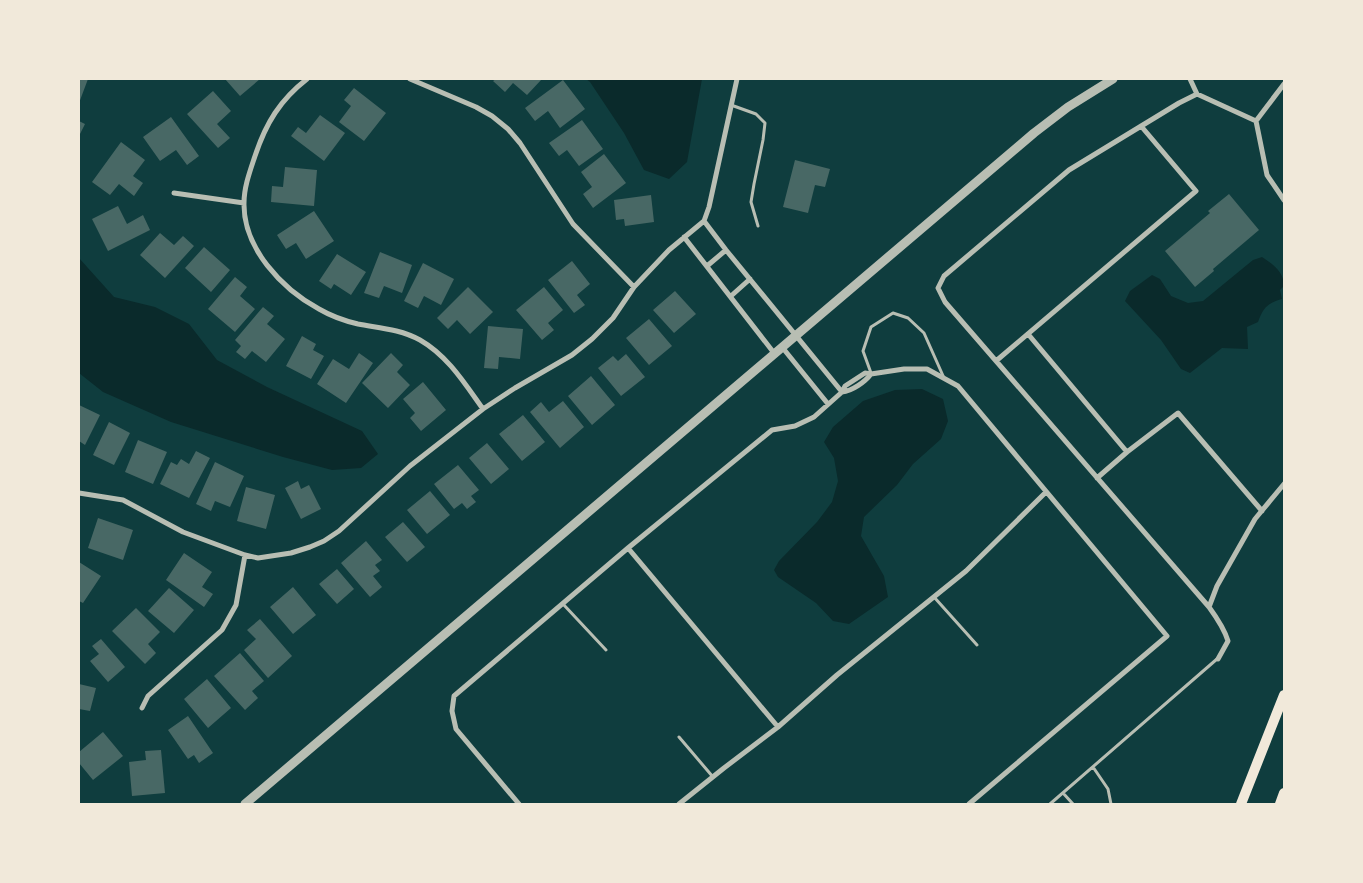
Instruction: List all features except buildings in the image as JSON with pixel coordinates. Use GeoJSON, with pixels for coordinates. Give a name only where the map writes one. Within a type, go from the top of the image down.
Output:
{"type":"FeatureCollection","features":[{"type":"Feature","properties":{"kind":"main road"},"geometry":{"type":"LineString","coordinates":[[1242,804],[1284,695]]}},
{"type":"Feature","properties":{"kind":"main road"},"geometry":{"type":"LineString","coordinates":[[1280,804],[1284,793]]}},
{"type":"Feature","properties":{"kind":"street"},"geometry":{"type":"LineString","coordinates":[[307,79],[297,86],[272,117],[262,136],[246,182],[245,220],[254,244],[270,269],[285,285],[302,299],[320,310],[358,324],[388,328],[406,333],[435,350],[450,364],[483,409]]}},
{"type":"Feature","properties":{"kind":"street"},"geometry":{"type":"LineString","coordinates":[[410,79],[476,107],[492,116],[508,129],[520,143],[573,224],[634,287]]}},
{"type":"Feature","properties":{"kind":"street"},"geometry":{"type":"LineString","coordinates":[[79,493],[124,500],[183,532],[258,558],[291,553],[310,548],[324,541],[339,531],[410,466],[483,409],[572,355],[592,339],[613,318],[634,287],[669,250],[704,221],[709,207],[737,79]]}},
{"type":"Feature","properties":{"kind":"street"},"geometry":{"type":"LineString","coordinates":[[245,804],[1034,133],[1068,107],[1113,79]]}},
{"type":"Feature","properties":{"kind":"street"},"geometry":{"type":"LineString","coordinates":[[1190,79],[1197,94],[1256,121]]}},
{"type":"Feature","properties":{"kind":"street"},"geometry":{"type":"LineString","coordinates":[[1284,84],[1256,121],[1267,175],[1284,200]]}},
{"type":"Feature","properties":{"kind":"street"},"geometry":{"type":"LineString","coordinates":[[1197,94],[1069,170],[944,276],[938,288],[945,302],[1219,620],[1228,641],[1218,659]]}},
{"type":"Feature","properties":{"kind":"street"},"geometry":{"type":"LineString","coordinates":[[996,361],[1196,191],[1141,126]]}},
{"type":"Feature","properties":{"kind":"street"},"geometry":{"type":"LineString","coordinates":[[174,192],[244,203]]}},
{"type":"Feature","properties":{"kind":"street"},"geometry":{"type":"LineString","coordinates":[[704,221],[842,392]]}},
{"type":"Feature","properties":{"kind":"street"},"geometry":{"type":"LineString","coordinates":[[684,237],[774,353]]}},
{"type":"Feature","properties":{"kind":"street"},"geometry":{"type":"LineString","coordinates":[[707,266],[726,250]]}},
{"type":"Feature","properties":{"kind":"street"},"geometry":{"type":"LineString","coordinates":[[730,296],[750,279]]}},
{"type":"Feature","properties":{"kind":"street"},"geometry":{"type":"LineString","coordinates":[[1028,334],[1127,452]]}},
{"type":"Feature","properties":{"kind":"street"},"geometry":{"type":"LineString","coordinates":[[782,346],[828,404]]}},
{"type":"Feature","properties":{"kind":"street"},"geometry":{"type":"LineString","coordinates":[[519,804],[456,729],[452,711],[454,696],[628,548],[772,430],[795,426],[814,417],[842,392],[845,386],[865,373],[927,369],[958,386],[1167,636],[969,804]]}},
{"type":"Feature","properties":{"kind":"street"},"geometry":{"type":"LineString","coordinates":[[1097,478],[1127,452],[1178,413],[1262,510]]}},
{"type":"Feature","properties":{"kind":"street"},"geometry":{"type":"LineString","coordinates":[[1209,607],[1217,586],[1255,519],[1284,484]]}},
{"type":"Feature","properties":{"kind":"street"},"geometry":{"type":"LineString","coordinates":[[679,804],[778,727],[837,675],[966,571],[1046,492]]}},
{"type":"Feature","properties":{"kind":"street"},"geometry":{"type":"LineString","coordinates":[[628,548],[778,727]]}},
{"type":"Feature","properties":{"kind":"street"},"geometry":{"type":"LineString","coordinates":[[142,708],[148,696],[222,630],[236,605],[245,555]]}},
{"type":"Feature","properties":{"kind":"lane"},"geometry":{"type":"LineString","coordinates":[[732,105],[756,114],[764,123],[763,140],[751,202],[758,226]]}},
{"type":"Feature","properties":{"kind":"lane"},"geometry":{"type":"LineString","coordinates":[[871,374],[864,351],[871,327],[893,313],[908,318],[924,333],[944,378]]}},
{"type":"Feature","properties":{"kind":"lane"},"geometry":{"type":"LineString","coordinates":[[934,597],[977,645]]}},
{"type":"Feature","properties":{"kind":"lane"},"geometry":{"type":"LineString","coordinates":[[563,603],[606,650]]}},
{"type":"Feature","properties":{"kind":"lane"},"geometry":{"type":"LineString","coordinates":[[1050,804],[1218,659]]}},
{"type":"Feature","properties":{"kind":"lane"},"geometry":{"type":"LineString","coordinates":[[679,737],[713,776]]}},
{"type":"Feature","properties":{"kind":"lane"},"geometry":{"type":"LineString","coordinates":[[1093,767],[1108,788],[1111,804]]}},
{"type":"Feature","properties":{"kind":"lane"},"geometry":{"type":"LineString","coordinates":[[1063,793],[1073,804]]}},
{"type":"Feature","properties":{"kind":"water"},"geometry":{"type":"Polygon","coordinates":[[[586,79],[702,79],[687,162],[669,179],[644,170],[624,133],[590,82],[586,79]]]}},
{"type":"Feature","properties":{"kind":"water"},"geometry":{"type":"Polygon","coordinates":[[[1262,257],[1274,266],[1284,281],[1284,286],[1280,290],[1282,299],[1269,304],[1258,322],[1247,327],[1248,349],[1222,348],[1190,373],[1181,369],[1161,340],[1125,301],[1130,291],[1152,275],[1160,279],[1171,296],[1188,303],[1203,301],[1253,260],[1262,257]]]}},
{"type":"Feature","properties":{"kind":"water"},"geometry":{"type":"Polygon","coordinates":[[[79,258],[114,297],[155,307],[189,324],[217,360],[267,387],[362,431],[378,454],[361,468],[332,470],[283,457],[171,422],[103,392],[79,373],[79,258]]]}},
{"type":"Feature","properties":{"kind":"water"},"geometry":{"type":"Polygon","coordinates":[[[922,389],[943,399],[948,421],[941,439],[913,464],[897,485],[864,517],[861,536],[884,576],[888,597],[849,624],[833,621],[816,603],[778,577],[774,570],[779,561],[817,522],[832,502],[838,481],[834,458],[824,442],[833,427],[863,401],[895,390],[922,389]]]}}]}
